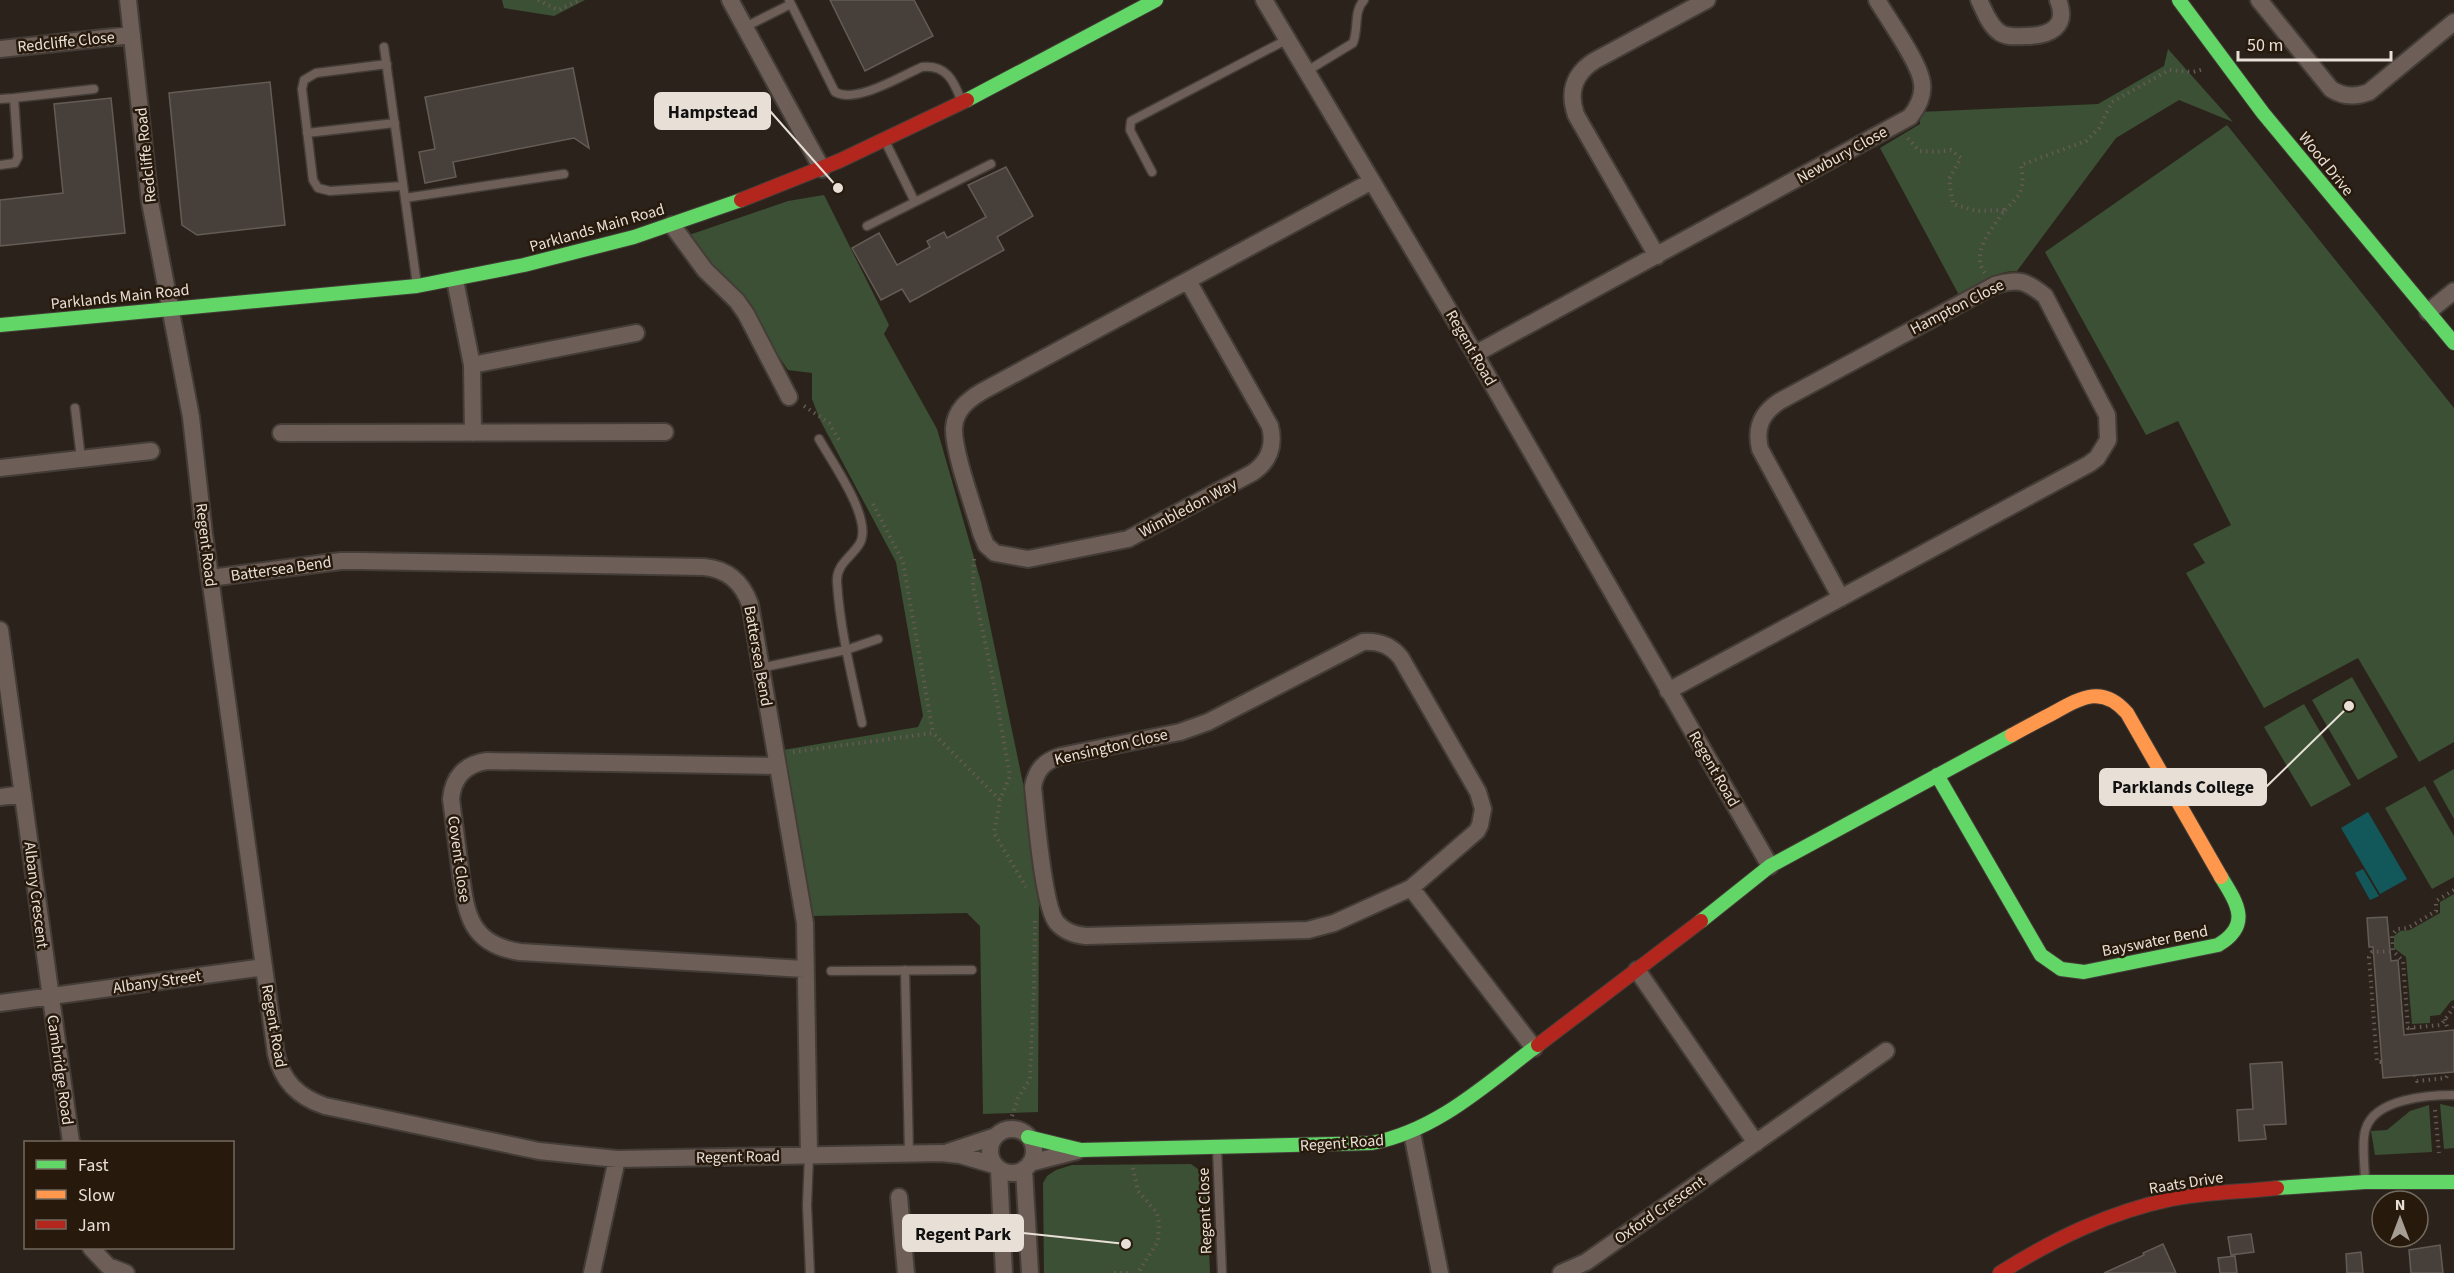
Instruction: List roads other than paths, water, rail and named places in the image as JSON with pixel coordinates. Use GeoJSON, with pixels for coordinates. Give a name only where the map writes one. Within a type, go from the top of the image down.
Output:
{"type":"FeatureCollection","features":[{"type":"Feature","properties":{"kind":"street","name":"Redcliffe Road"},"geometry":{"type":"LineString","coordinates":[[128,0],[150,202],[169,308]]}},
{"type":"Feature","properties":{"kind":"street"},"geometry":{"type":"LineString","coordinates":[[730,0],[822,169]]}},
{"type":"Feature","properties":{"kind":"street","name":"Parklands Main Road"},"geometry":{"type":"LineString","coordinates":[[0,325],[417,286],[455,280],[579,252],[672,225],[822,169],[962,102],[1156,0]]}},
{"type":"Feature","properties":{"kind":"street","name":"Regent Road"},"geometry":{"type":"LineString","coordinates":[[1028,1137],[1081,1150],[1360,1144],[1395,1139],[1412,1133],[1448,1113],[1770,866],[1476,354],[1264,0]]}},
{"type":"Feature","properties":{"kind":"street"},"geometry":{"type":"LineString","coordinates":[[1658,256],[1576,115],[1571,96],[1573,87],[1584,67],[1707,0]]}},
{"type":"Feature","properties":{"kind":"street","name":"Newbury Close"},"geometry":{"type":"LineString","coordinates":[[1476,354],[1903,123],[1910,117],[1920,103],[1922,83],[1920,72],[1877,0]]}},
{"type":"Feature","properties":{"kind":"street"},"geometry":{"type":"LineString","coordinates":[[1979,0],[1996,30],[2012,36],[2040,36],[2052,31],[2060,21],[2062,14],[2058,0]]}},
{"type":"Feature","properties":{"kind":"street","name":"Wood Drive"},"geometry":{"type":"LineString","coordinates":[[2179,0],[2263,113],[2454,344]]}},
{"type":"Feature","properties":{"kind":"street"},"geometry":{"type":"LineString","coordinates":[[2259,0],[2331,89],[2338,93],[2358,96],[2369,92],[2454,22]]}},
{"type":"Feature","properties":{"kind":"street","name":"Redcliffe Close"},"geometry":{"type":"LineString","coordinates":[[0,49],[132,35]]}},
{"type":"Feature","properties":{"kind":"street"},"geometry":{"type":"LineString","coordinates":[[1188,280],[1372,181]]}},
{"type":"Feature","properties":{"kind":"street"},"geometry":{"type":"LineString","coordinates":[[672,225],[705,270],[737,301],[746,314],[789,397]]}},
{"type":"Feature","properties":{"kind":"street"},"geometry":{"type":"LineString","coordinates":[[455,280],[472,365],[473,433]]}},
{"type":"Feature","properties":{"kind":"street","name":"Wimbledon Way"},"geometry":{"type":"LineString","coordinates":[[1188,280],[1270,426],[1272,444],[1266,461],[1252,473],[1128,539],[1028,559],[995,553],[987,545],[981,533],[956,445],[954,427],[957,416],[965,403],[981,392],[1188,280]]}},
{"type":"Feature","properties":{"kind":"street","name":"Hampton Close"},"geometry":{"type":"LineString","coordinates":[[1668,691],[1841,598],[2089,464],[2104,449],[2109,432],[2107,415],[2045,296],[2023,282],[2010,281],[1995,285],[1780,401],[1765,413],[1760,422],[1758,440],[1760,449],[1841,598]]}},
{"type":"Feature","properties":{"kind":"street"},"geometry":{"type":"LineString","coordinates":[[2428,312],[2454,291]]}},
{"type":"Feature","properties":{"kind":"street","name":"Regent Road"},"geometry":{"type":"LineString","coordinates":[[169,308],[191,417],[210,578],[279,1066],[291,1086],[307,1098],[338,1109],[539,1151],[617,1159],[942,1153],[960,1155],[997,1167]]}},
{"type":"Feature","properties":{"kind":"street"},"geometry":{"type":"LineString","coordinates":[[472,365],[636,333]]}},
{"type":"Feature","properties":{"kind":"street"},"geometry":{"type":"LineString","coordinates":[[281,433],[665,432]]}},
{"type":"Feature","properties":{"kind":"street"},"geometry":{"type":"LineString","coordinates":[[0,468],[151,451]]}},
{"type":"Feature","properties":{"kind":"street","name":"Battersea Bend"},"geometry":{"type":"LineString","coordinates":[[210,578],[341,561],[712,568],[735,580],[747,595],[805,923],[809,1156]]}},
{"type":"Feature","properties":{"kind":"street","name":"Albany Crescent"},"geometry":{"type":"LineString","coordinates":[[0,630],[50,997]]}},
{"type":"Feature","properties":{"kind":"street","name":"Kensington Close"},"geometry":{"type":"LineString","coordinates":[[1373,642],[1383,644],[1390,647],[1401,658],[1478,792],[1483,809],[1480,825],[1472,838],[1411,888],[1334,923],[1308,930],[1086,936],[1070,933],[1057,923],[1048,904],[1033,787],[1035,778],[1045,763],[1052,758],[1190,729],[1208,722],[1353,646],[1373,642]]}},
{"type":"Feature","properties":{"kind":"street","name":"Bayswater Bend"},"geometry":{"type":"LineString","coordinates":[[1770,866],[1937,775],[2077,700],[2096,695],[2114,700],[2127,713],[2237,904],[2239,912],[2237,928],[2232,936],[2218,945],[2084,972],[2058,968],[2042,955],[1937,775]]}},
{"type":"Feature","properties":{"kind":"street","name":"Covent Close"},"geometry":{"type":"LineString","coordinates":[[776,760],[487,761],[471,765],[464,770],[454,783],[450,799],[465,907],[475,929],[494,945],[520,952],[804,969]]}},
{"type":"Feature","properties":{"kind":"street"},"geometry":{"type":"LineString","coordinates":[[0,797],[23,794]]}},
{"type":"Feature","properties":{"kind":"street"},"geometry":{"type":"LineString","coordinates":[[1411,888],[1534,1048]]}},
{"type":"Feature","properties":{"kind":"street","name":"Albany Street"},"geometry":{"type":"LineString","coordinates":[[0,1003],[264,967]]}},
{"type":"Feature","properties":{"kind":"street"},"geometry":{"type":"LineString","coordinates":[[1636,970],[1756,1143]]}},
{"type":"Feature","properties":{"kind":"street","name":"Cambridge Road"},"geometry":{"type":"LineString","coordinates":[[50,997],[71,1141]]}},
{"type":"Feature","properties":{"kind":"street","name":"Oxford Crescent"},"geometry":{"type":"LineString","coordinates":[[1561,1273],[1586,1262],[1886,1051]]}},
{"type":"Feature","properties":{"kind":"street"},"geometry":{"type":"LineString","coordinates":[[1004,1273],[997,1167],[989,1150],[996,1136],[1008,1130],[1016,1130],[1028,1137],[1034,1150],[1027,1166],[1030,1273]]}},
{"type":"Feature","properties":{"kind":"street"},"geometry":{"type":"LineString","coordinates":[[1412,1133],[1440,1273]]}},
{"type":"Feature","properties":{"kind":"street","name":"Regent Road"},"geometry":{"type":"LineString","coordinates":[[942,1153],[996,1136]]}},
{"type":"Feature","properties":{"kind":"street","name":"Regent Road"},"geometry":{"type":"LineString","coordinates":[[1027,1166],[1081,1150]]}},
{"type":"Feature","properties":{"kind":"street"},"geometry":{"type":"LineString","coordinates":[[592,1273],[617,1159]]}},
{"type":"Feature","properties":{"kind":"street"},"geometry":{"type":"LineString","coordinates":[[997,1167],[1007,1173],[1027,1166]]}},
{"type":"Feature","properties":{"kind":"street","name":"Raats Drive"},"geometry":{"type":"LineString","coordinates":[[2391,1181],[2454,1169]]}},
{"type":"Feature","properties":{"kind":"street","name":"Raats Drive"},"geometry":{"type":"LineString","coordinates":[[2000,1273],[2033,1251],[2074,1230],[2138,1208],[2173,1199],[2365,1182],[2454,1182]]}},
{"type":"Feature","properties":{"kind":"street"},"geometry":{"type":"LineString","coordinates":[[899,1197],[906,1273]]}},
{"type":"Feature","properties":{"kind":"street"},"geometry":{"type":"LineString","coordinates":[[92,1249],[108,1266],[126,1273]]}},
{"type":"Feature","properties":{"kind":"lane"},"geometry":{"type":"LineString","coordinates":[[1306,71],[1353,42],[1358,9],[1364,0]]}},
{"type":"Feature","properties":{"kind":"lane"},"geometry":{"type":"LineString","coordinates":[[745,27],[790,2],[835,92],[845,96],[858,95],[929,66],[947,74],[953,81],[962,102]]}},
{"type":"Feature","properties":{"kind":"lane"},"geometry":{"type":"LineString","coordinates":[[1152,172],[1130,130],[1131,121],[1288,39]]}},
{"type":"Feature","properties":{"kind":"lane"},"geometry":{"type":"LineString","coordinates":[[384,47],[417,286]]}},
{"type":"Feature","properties":{"kind":"lane"},"geometry":{"type":"LineString","coordinates":[[387,64],[316,73],[306,78],[302,89],[313,180],[318,188],[330,191],[403,186]]}},
{"type":"Feature","properties":{"kind":"lane"},"geometry":{"type":"LineString","coordinates":[[0,99],[94,89]]}},
{"type":"Feature","properties":{"kind":"lane"},"geometry":{"type":"LineString","coordinates":[[0,165],[12,164],[18,159],[14,98]]}},
{"type":"Feature","properties":{"kind":"lane"},"geometry":{"type":"LineString","coordinates":[[307,133],[395,123]]}},
{"type":"Feature","properties":{"kind":"lane"},"geometry":{"type":"LineString","coordinates":[[884,140],[915,201]]}},
{"type":"Feature","properties":{"kind":"lane"},"geometry":{"type":"LineString","coordinates":[[867,226],[991,164]]}},
{"type":"Feature","properties":{"kind":"lane"},"geometry":{"type":"LineString","coordinates":[[405,198],[564,174]]}},
{"type":"Feature","properties":{"kind":"lane"},"geometry":{"type":"LineString","coordinates":[[75,408],[81,459]]}},
{"type":"Feature","properties":{"kind":"lane"},"geometry":{"type":"LineString","coordinates":[[819,439],[852,497],[862,521],[863,530],[859,545],[842,565],[837,579],[846,650],[862,723]]}},
{"type":"Feature","properties":{"kind":"lane"},"geometry":{"type":"LineString","coordinates":[[760,668],[846,650],[878,639]]}},
{"type":"Feature","properties":{"kind":"lane"},"geometry":{"type":"LineString","coordinates":[[905,970],[909,1154]]}},
{"type":"Feature","properties":{"kind":"lane"},"geometry":{"type":"LineString","coordinates":[[831,971],[972,970]]}},
{"type":"Feature","properties":{"kind":"lane"},"geometry":{"type":"LineString","coordinates":[[2365,1182],[2364,1131],[2371,1118],[2399,1101],[2433,1095],[2454,1095]]}},
{"type":"Feature","properties":{"kind":"lane","name":"Regent Close"},"geometry":{"type":"LineString","coordinates":[[1217,1148],[1222,1273]]}},
{"type":"Feature","properties":{"kind":"lane"},"geometry":{"type":"LineString","coordinates":[[809,1156],[807,1205],[810,1273]]}},
{"type":"Feature","properties":{"kind":"water"},"geometry":{"type":"Polygon","coordinates":[[[2368,812],[2407,879],[2380,894],[2341,828],[2368,812]]]}},
{"type":"Feature","properties":{"kind":"water"},"geometry":{"type":"Polygon","coordinates":[[[2363,869],[2379,896],[2370,900],[2355,873],[2363,869]]]}},
{"type":"Feature","properties":{"kind":"place","name":"Hampstead"},"geometry":{"type":"Point","coordinates":[838,188]}},
{"type":"Feature","properties":{"kind":"place","name":"Parklands College"},"geometry":{"type":"Point","coordinates":[2349,706]}},
{"type":"Feature","properties":{"kind":"place","name":"Regent Park"},"geometry":{"type":"Point","coordinates":[1126,1244]}}]}
